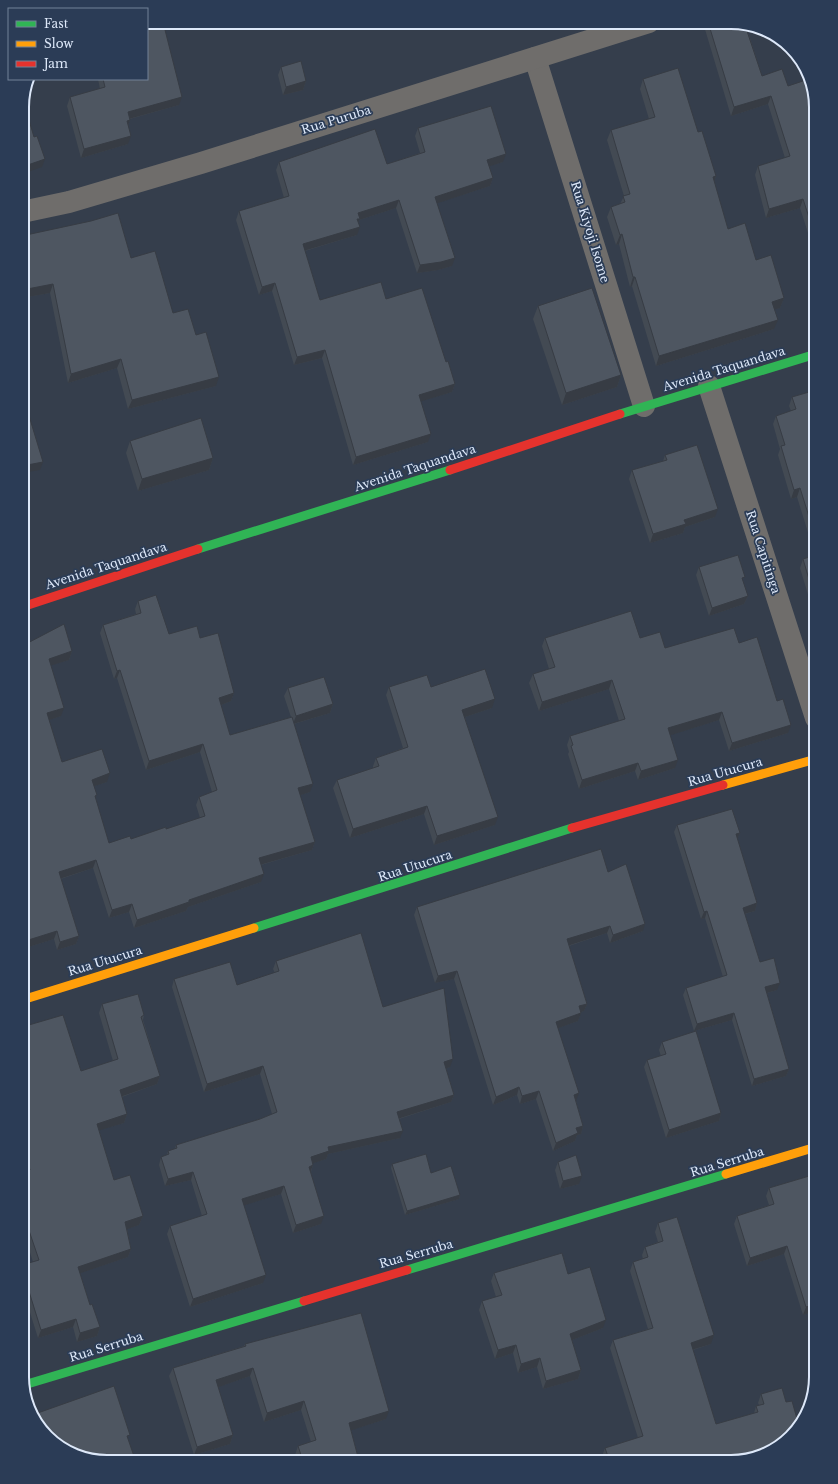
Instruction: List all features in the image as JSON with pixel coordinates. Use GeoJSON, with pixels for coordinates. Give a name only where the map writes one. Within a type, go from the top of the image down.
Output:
{"type":"FeatureCollection","features":[{"type":"Feature","properties":{"kind":"street","name":"Rua Puruba"},"geometry":{"type":"LineString","coordinates":[[29,211],[69,202],[626,29]]}},
{"type":"Feature","properties":{"kind":"street","name":"Rua Kiyoji Isome"},"geometry":{"type":"LineString","coordinates":[[535,58],[644,406]]}},
{"type":"Feature","properties":{"kind":"street","name":"Avenida Taquandava"},"geometry":{"type":"LineString","coordinates":[[29,605],[157,562],[423,479],[644,406],[809,356]]}},
{"type":"Feature","properties":{"kind":"street","name":"Rua Capitinga"},"geometry":{"type":"LineString","coordinates":[[709,386],[809,696]]}},
{"type":"Feature","properties":{"kind":"street","name":"Rua Utucura"},"geometry":{"type":"LineString","coordinates":[[29,998],[407,882],[540,837],[809,761]]}},
{"type":"Feature","properties":{"kind":"street","name":"Rua Serruba"},"geometry":{"type":"LineString","coordinates":[[29,1383],[809,1149]]}},
{"type":"Feature","properties":{"kind":"building"},"geometry":{"type":"Polygon","coordinates":[[[148,29],[165,29],[182,97],[128,112],[130,120],[127,121],[131,136],[84,149],[70,97],[105,87],[103,80],[148,80],[148,29]]]}},
{"type":"Feature","properties":{"kind":"building"},"geometry":{"type":"Polygon","coordinates":[[[710,29],[736,29],[749,31],[747,31],[762,76],[782,69],[788,86],[804,81],[809,107],[809,217],[803,199],[769,209],[758,166],[790,156],[771,96],[734,107],[710,29]]]}},
{"type":"Feature","properties":{"kind":"building"},"geometry":{"type":"Polygon","coordinates":[[[301,61],[306,81],[286,87],[281,67],[301,61]]]}},
{"type":"Feature","properties":{"kind":"building"},"geometry":{"type":"Polygon","coordinates":[[[678,68],[698,132],[702,131],[716,176],[713,177],[728,229],[745,223],[756,260],[771,255],[784,298],[772,302],[778,320],[659,356],[635,277],[633,277],[622,234],[620,235],[611,207],[625,202],[623,196],[630,194],[611,130],[655,117],[643,79],[678,68]]]}},
{"type":"Feature","properties":{"kind":"building"},"geometry":{"type":"Polygon","coordinates":[[[491,106],[506,154],[487,160],[493,178],[435,197],[455,258],[420,265],[399,200],[358,213],[360,219],[357,219],[360,227],[303,244],[320,300],[381,282],[386,299],[422,288],[446,362],[448,361],[455,384],[419,395],[431,434],[356,457],[325,350],[297,357],[275,283],[262,287],[239,211],[289,196],[279,162],[375,129],[387,164],[425,152],[418,128],[491,106]]]}},
{"type":"Feature","properties":{"kind":"building"},"geometry":{"type":"Polygon","coordinates":[[[29,120],[34,137],[37,136],[45,159],[29,165],[29,120]]]}},
{"type":"Feature","properties":{"kind":"building"},"geometry":{"type":"Polygon","coordinates":[[[118,213],[131,258],[155,251],[173,313],[188,309],[196,335],[206,332],[219,377],[132,400],[121,359],[71,374],[53,284],[29,289],[29,234],[91,221],[118,213]]]}},
{"type":"Feature","properties":{"kind":"building"},"geometry":{"type":"Polygon","coordinates":[[[592,288],[621,375],[566,393],[538,306],[592,288]]]}},
{"type":"Feature","properties":{"kind":"building"},"geometry":{"type":"Polygon","coordinates":[[[809,392],[809,517],[800,488],[794,490],[781,446],[785,445],[776,416],[796,409],[792,397],[809,392]]]}},
{"type":"Feature","properties":{"kind":"building"},"geometry":{"type":"Polygon","coordinates":[[[29,416],[43,462],[29,465],[29,416]]]}},
{"type":"Feature","properties":{"kind":"building"},"geometry":{"type":"Polygon","coordinates":[[[201,418],[213,458],[142,479],[130,441],[201,418]]]}},
{"type":"Feature","properties":{"kind":"building"},"geometry":{"type":"Polygon","coordinates":[[[697,445],[718,509],[684,520],[686,524],[653,534],[632,470],[667,460],[665,455],[697,445]]]}},
{"type":"Feature","properties":{"kind":"building"},"geometry":{"type":"Polygon","coordinates":[[[738,555],[745,577],[742,578],[748,596],[712,608],[699,567],[738,555]]]}},
{"type":"Feature","properties":{"kind":"building"},"geometry":{"type":"Polygon","coordinates":[[[809,557],[809,579],[803,559],[809,557]]]}},
{"type":"Feature","properties":{"kind":"building"},"geometry":{"type":"Polygon","coordinates":[[[156,595],[169,634],[197,626],[200,638],[218,633],[234,693],[219,698],[230,735],[292,717],[313,784],[298,788],[315,842],[259,858],[264,874],[137,920],[132,904],[112,910],[96,860],[59,872],[79,936],[60,942],[57,931],[29,940],[29,642],[64,624],[72,651],[49,659],[64,708],[47,713],[62,762],[102,749],[110,773],[92,780],[97,795],[95,796],[109,843],[130,836],[131,839],[205,816],[199,797],[217,790],[203,744],[149,761],[120,670],[117,671],[103,625],[141,613],[138,601],[156,595]]]}},
{"type":"Feature","properties":{"kind":"building"},"geometry":{"type":"Polygon","coordinates":[[[631,611],[640,638],[660,632],[665,648],[734,628],[739,643],[757,637],[777,701],[783,699],[791,725],[732,743],[722,712],[668,728],[678,760],[641,771],[638,763],[582,780],[571,746],[573,745],[570,736],[625,719],[612,680],[542,702],[533,674],[555,667],[545,638],[631,611]]]}},
{"type":"Feature","properties":{"kind":"building"},"geometry":{"type":"Polygon","coordinates":[[[485,669],[495,699],[462,710],[498,817],[437,836],[427,806],[353,829],[337,780],[379,766],[376,758],[408,747],[389,687],[427,675],[431,687],[485,669]]]}},
{"type":"Feature","properties":{"kind":"building"},"geometry":{"type":"Polygon","coordinates":[[[324,677],[333,704],[296,716],[288,688],[324,677]]]}},
{"type":"Feature","properties":{"kind":"building"},"geometry":{"type":"Polygon","coordinates":[[[732,809],[740,833],[736,834],[757,903],[743,908],[760,962],[774,958],[780,983],[765,987],[789,1069],[754,1079],[734,1013],[697,1024],[686,988],[727,975],[707,911],[704,912],[677,825],[732,809]]]}},
{"type":"Feature","properties":{"kind":"building"},"geometry":{"type":"Polygon","coordinates":[[[601,849],[608,872],[626,864],[645,924],[613,935],[610,926],[567,939],[587,1004],[579,1006],[581,1013],[556,1022],[579,1093],[574,1095],[583,1126],[576,1128],[578,1133],[556,1143],[539,1091],[522,1096],[519,1087],[496,1097],[457,971],[438,976],[417,907],[601,849]]]}},
{"type":"Feature","properties":{"kind":"building"},"geometry":{"type":"Polygon","coordinates":[[[361,933],[383,1007],[444,988],[453,1059],[444,1062],[454,1095],[397,1112],[403,1131],[328,1147],[329,1151],[311,1157],[313,1165],[309,1167],[324,1216],[296,1225],[284,1186],[242,1199],[266,1275],[193,1299],[170,1226],[207,1214],[193,1172],[168,1179],[161,1157],[169,1154],[168,1151],[177,1148],[176,1145],[260,1119],[277,1112],[263,1066],[207,1084],[174,979],[230,962],[237,985],[279,971],[276,961],[361,933]]]}},
{"type":"Feature","properties":{"kind":"building"},"geometry":{"type":"Polygon","coordinates":[[[138,994],[144,1015],[141,1017],[160,1076],[120,1090],[127,1114],[97,1124],[114,1180],[130,1175],[143,1216],[125,1222],[131,1249],[78,1267],[90,1305],[92,1304],[100,1327],[80,1333],[76,1319],[41,1330],[29,1291],[29,1263],[39,1260],[29,1231],[29,1025],[63,1015],[81,1071],[118,1059],[102,1004],[138,994]]]}},
{"type":"Feature","properties":{"kind":"building"},"geometry":{"type":"Polygon","coordinates":[[[696,1031],[721,1113],[669,1130],[647,1060],[666,1054],[662,1042],[696,1031]]]}},
{"type":"Feature","properties":{"kind":"building"},"geometry":{"type":"Polygon","coordinates":[[[426,1154],[431,1173],[451,1166],[460,1195],[407,1211],[392,1164],[426,1154]]]}},
{"type":"Feature","properties":{"kind":"building"},"geometry":{"type":"Polygon","coordinates":[[[576,1155],[582,1176],[563,1181],[558,1162],[576,1155]]]}},
{"type":"Feature","properties":{"kind":"building"},"geometry":{"type":"Polygon","coordinates":[[[809,1176],[809,1306],[806,1307],[787,1246],[750,1258],[737,1216],[774,1204],[769,1188],[809,1176]]]}},
{"type":"Feature","properties":{"kind":"building"},"geometry":{"type":"Polygon","coordinates":[[[677,1217],[714,1335],[691,1343],[716,1424],[758,1412],[756,1406],[764,1404],[761,1394],[782,1388],[786,1402],[792,1401],[796,1420],[782,1436],[765,1447],[746,1454],[736,1455],[608,1455],[605,1448],[643,1436],[613,1340],[653,1328],[633,1262],[648,1257],[645,1247],[663,1241],[658,1223],[677,1217]]]}},
{"type":"Feature","properties":{"kind":"building"},"geometry":{"type":"Polygon","coordinates":[[[562,1253],[568,1274],[590,1267],[606,1320],[570,1334],[581,1370],[546,1381],[540,1358],[521,1364],[516,1345],[498,1350],[482,1301],[502,1295],[494,1273],[562,1253]]]}},
{"type":"Feature","properties":{"kind":"building"},"geometry":{"type":"Polygon","coordinates":[[[361,1313],[389,1411],[349,1423],[357,1455],[301,1455],[298,1446],[316,1440],[304,1401],[267,1413],[253,1368],[216,1380],[233,1435],[197,1447],[173,1368],[246,1346],[245,1344],[361,1313]]]}},
{"type":"Feature","properties":{"kind":"building"},"geometry":{"type":"Polygon","coordinates":[[[114,1386],[130,1435],[127,1436],[134,1455],[102,1455],[82,1451],[56,1436],[48,1428],[38,1413],[114,1386]]]}},
{"type":"Feature","properties":{"kind":"traffic: fast"},"geometry":{"type":"LineString","coordinates":[[620,414],[809,356]]}},
{"type":"Feature","properties":{"kind":"traffic: fast"},"geometry":{"type":"LineString","coordinates":[[198,549],[450,470]]}},
{"type":"Feature","properties":{"kind":"traffic: fast"},"geometry":{"type":"LineString","coordinates":[[254,928],[572,828]]}},
{"type":"Feature","properties":{"kind":"traffic: fast"},"geometry":{"type":"LineString","coordinates":[[407,1270],[726,1174]]}},
{"type":"Feature","properties":{"kind":"traffic: fast"},"geometry":{"type":"LineString","coordinates":[[29,1383],[304,1301]]}},
{"type":"Feature","properties":{"kind":"traffic: slow"},"geometry":{"type":"LineString","coordinates":[[723,785],[809,761]]}},
{"type":"Feature","properties":{"kind":"traffic: slow"},"geometry":{"type":"LineString","coordinates":[[29,998],[254,928]]}},
{"type":"Feature","properties":{"kind":"traffic: slow"},"geometry":{"type":"LineString","coordinates":[[726,1174],[809,1149]]}},
{"type":"Feature","properties":{"kind":"traffic: jam"},"geometry":{"type":"LineString","coordinates":[[450,470],[620,414]]}},
{"type":"Feature","properties":{"kind":"traffic: jam"},"geometry":{"type":"LineString","coordinates":[[29,605],[198,549]]}},
{"type":"Feature","properties":{"kind":"traffic: jam"},"geometry":{"type":"LineString","coordinates":[[572,828],[723,785]]}},
{"type":"Feature","properties":{"kind":"traffic: jam"},"geometry":{"type":"LineString","coordinates":[[304,1301],[407,1270]]}}]}
